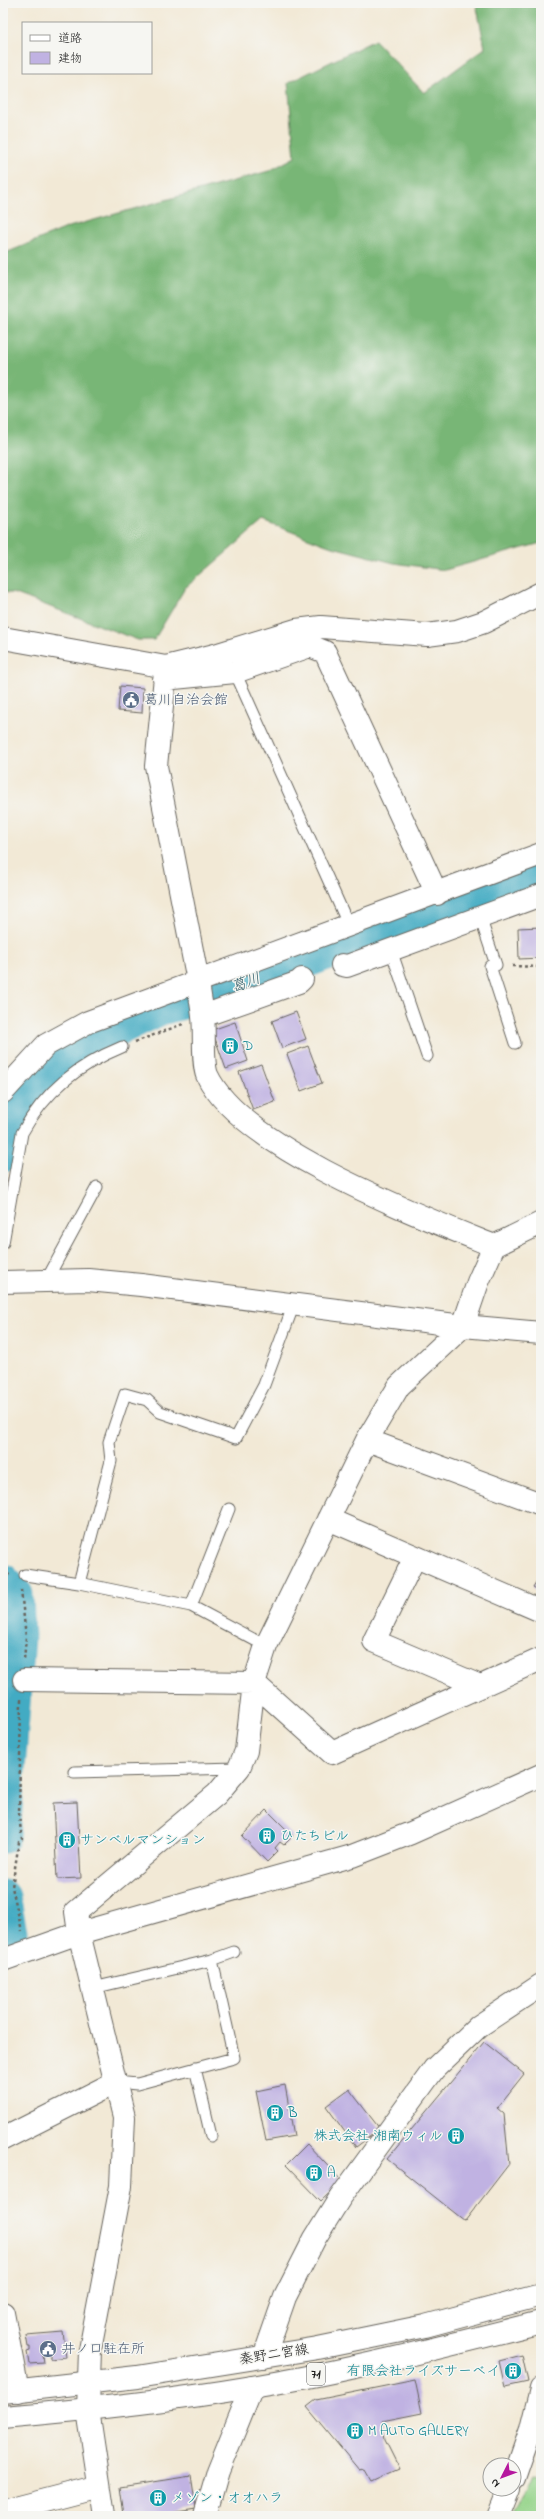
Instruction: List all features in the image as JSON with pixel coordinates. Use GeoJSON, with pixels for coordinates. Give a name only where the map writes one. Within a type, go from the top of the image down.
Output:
{"type":"FeatureCollection","features":[{"type":"Feature","properties":{"kind":"street"},"geometry":{"type":"LineString","coordinates":[[165,673],[215,655],[296,630],[321,627],[427,635],[457,631],[484,622],[541,593]]}},
{"type":"Feature","properties":{"kind":"street"},"geometry":{"type":"LineString","coordinates":[[3,638],[165,673],[235,672],[310,646],[325,652],[437,894]]}},
{"type":"Feature","properties":{"kind":"street"},"geometry":{"type":"LineString","coordinates":[[165,673],[156,766],[198,981],[203,1016],[206,1073],[231,1108],[266,1135],[336,1176],[409,1211],[494,1246]]}},
{"type":"Feature","properties":{"kind":"street"},"geometry":{"type":"LineString","coordinates":[[3,1092],[46,1045],[65,1033],[88,1022],[437,894],[541,854]]}},
{"type":"Feature","properties":{"kind":"street"},"geometry":{"type":"LineString","coordinates":[[342,965],[347,966],[480,918],[541,894]]}},
{"type":"Feature","properties":{"kind":"street"},"geometry":{"type":"LineString","coordinates":[[203,1016],[302,979]]}},
{"type":"Feature","properties":{"kind":"street"},"geometry":{"type":"LineString","coordinates":[[104,2516],[88,2410],[90,2350],[121,2186],[124,2117],[79,1933],[76,1912],[217,1794],[239,1768],[246,1751],[254,1682],[266,1646],[367,1440],[399,1386],[463,1326],[478,1282],[494,1246],[541,1223]]}},
{"type":"Feature","properties":{"kind":"street"},"geometry":{"type":"LineString","coordinates":[[3,1282],[88,1280],[141,1285],[463,1326],[541,1333]]}},
{"type":"Feature","properties":{"kind":"street"},"geometry":{"type":"LineString","coordinates":[[367,1440],[541,1504]]}},
{"type":"Feature","properties":{"kind":"street"},"geometry":{"type":"LineString","coordinates":[[328,1519],[541,1611]]}},
{"type":"Feature","properties":{"kind":"street"},"geometry":{"type":"LineString","coordinates":[[415,1557],[374,1641],[480,1686]]}},
{"type":"Feature","properties":{"kind":"street"},"geometry":{"type":"LineString","coordinates":[[24,1680],[254,1682],[332,1753],[541,1659]]}},
{"type":"Feature","properties":{"kind":"street"},"geometry":{"type":"LineString","coordinates":[[3,1960],[79,1933],[352,1856],[411,1833],[541,1775]]}},
{"type":"Feature","properties":{"kind":"street"},"geometry":{"type":"LineString","coordinates":[[264,2357],[285,2297],[315,2238],[340,2198],[434,2069],[479,2026],[541,1985]]}},
{"type":"Feature","properties":{"kind":"street"},"geometry":{"type":"LineString","coordinates":[[3,2139],[116,2082]]}},
{"type":"Feature","properties":{"kind":"street","name":"秦野二宮線"},"geometry":{"type":"LineString","coordinates":[[11,2392],[264,2357],[318,2348],[425,2326],[541,2295]]}},
{"type":"Feature","properties":{"kind":"street"},"geometry":{"type":"LineString","coordinates":[[3,2313],[11,2392]]}},
{"type":"Feature","properties":{"kind":"street","name":"秦野二宮線"},"geometry":{"type":"LineString","coordinates":[[3,2417],[88,2410],[252,2387],[440,2348],[541,2322]]}},
{"type":"Feature","properties":{"kind":"street"},"geometry":{"type":"LineString","coordinates":[[205,2516],[218,2470],[252,2387]]}},
{"type":"Feature","properties":{"kind":"street"},"geometry":{"type":"LineString","coordinates":[[521,2457],[531,2429],[541,2389]]}},
{"type":"Feature","properties":{"kind":"street"},"geometry":{"type":"LineString","coordinates":[[3,2511],[99,2486]]}},
{"type":"Feature","properties":{"kind":"street"},"geometry":{"type":"LineString","coordinates":[[498,2516],[506,2497]]}},
{"type":"Feature","properties":{"kind":"lane"},"geometry":{"type":"LineString","coordinates":[[235,672],[349,926]]}},
{"type":"Feature","properties":{"kind":"lane"},"geometry":{"type":"LineString","coordinates":[[480,918],[496,965],[490,966],[516,1043]]}},
{"type":"Feature","properties":{"kind":"lane"},"geometry":{"type":"LineString","coordinates":[[391,950],[427,1056]]}},
{"type":"Feature","properties":{"kind":"lane"},"geometry":{"type":"LineString","coordinates":[[3,1243],[21,1139],[29,1121],[47,1096],[63,1081],[90,1062],[122,1047]]}},
{"type":"Feature","properties":{"kind":"lane"},"geometry":{"type":"LineString","coordinates":[[46,1281],[97,1187]]}},
{"type":"Feature","properties":{"kind":"lane"},"geometry":{"type":"LineString","coordinates":[[79,1583],[111,1462],[109,1442],[125,1394],[148,1400],[160,1412],[236,1438],[264,1385],[294,1304]]}},
{"type":"Feature","properties":{"kind":"lane"},"geometry":{"type":"LineString","coordinates":[[191,1606],[229,1509]]}},
{"type":"Feature","properties":{"kind":"lane"},"geometry":{"type":"LineString","coordinates":[[22,1580],[79,1583],[191,1606],[266,1646]]}},
{"type":"Feature","properties":{"kind":"lane"},"geometry":{"type":"LineString","coordinates":[[74,1772],[239,1768]]}},
{"type":"Feature","properties":{"kind":"lane"},"geometry":{"type":"LineString","coordinates":[[93,1988],[212,1960],[234,1952]]}},
{"type":"Feature","properties":{"kind":"lane"},"geometry":{"type":"LineString","coordinates":[[116,2082],[137,2084],[234,2058],[212,1960]]}},
{"type":"Feature","properties":{"kind":"lane"},"geometry":{"type":"LineString","coordinates":[[195,2068],[212,2136]]}},
{"type":"Feature","properties":{"kind":"path"},"geometry":{"type":"LineString","coordinates":[[496,965],[541,967]]}},
{"type":"Feature","properties":{"kind":"path"},"geometry":{"type":"LineString","coordinates":[[122,1047],[203,1016]]}},
{"type":"Feature","properties":{"kind":"path"},"geometry":{"type":"LineString","coordinates":[[3,1569],[14,1577]]}},
{"type":"Feature","properties":{"kind":"path"},"geometry":{"type":"LineString","coordinates":[[22,1580],[26,1637],[24,1680],[25,1695],[20,1700],[19,1816],[22,1839],[19,1842],[12,1888],[17,1914],[24,1937]]}},
{"type":"Feature","properties":{"kind":"green space"},"geometry":{"type":"Polygon","coordinates":[[[476,3],[541,3],[541,543],[445,570],[394,563],[329,546],[263,521],[185,588],[154,640],[138,640],[16,594],[3,592],[3,254],[69,227],[269,171],[295,157],[288,83],[375,40],[424,93],[485,48],[476,3]]]}},
{"type":"Feature","properties":{"kind":"green space"},"geometry":{"type":"Polygon","coordinates":[[[532,2480],[541,2482],[541,2516],[511,2516],[532,2480]]]}},
{"type":"Feature","properties":{"kind":"building","name":"葛川自治会館"},"geometry":{"type":"Polygon","coordinates":[[[120,686],[143,688],[142,713],[118,711],[120,686]]]}},
{"type":"Feature","properties":{"kind":"building"},"geometry":{"type":"Polygon","coordinates":[[[541,927],[541,958],[519,959],[518,928],[541,927]]]}},
{"type":"Feature","properties":{"kind":"building"},"geometry":{"type":"Polygon","coordinates":[[[296,1012],[306,1039],[282,1048],[272,1021],[296,1012]]]}},
{"type":"Feature","properties":{"kind":"building","name":"D"},"geometry":{"type":"Polygon","coordinates":[[[235,1022],[248,1061],[226,1069],[212,1030],[235,1022]]]}},
{"type":"Feature","properties":{"kind":"building"},"geometry":{"type":"Polygon","coordinates":[[[308,1046],[322,1083],[301,1091],[287,1054],[308,1046]]]}},
{"type":"Feature","properties":{"kind":"building"},"geometry":{"type":"Polygon","coordinates":[[[261,1064],[275,1102],[253,1110],[239,1072],[261,1064]]]}},
{"type":"Feature","properties":{"kind":"building"},"geometry":{"type":"Polygon","coordinates":[[[541,1574],[541,1592],[533,1587],[541,1574]]]}},
{"type":"Feature","properties":{"kind":"building","name":"サンベルマンション"},"geometry":{"type":"Polygon","coordinates":[[[77,1802],[81,1878],[57,1879],[53,1803],[77,1802]]]}},
{"type":"Feature","properties":{"kind":"building","name":"ひたちビル"},"geometry":{"type":"Polygon","coordinates":[[[267,1810],[293,1836],[284,1845],[280,1842],[275,1848],[278,1851],[267,1862],[242,1836],[267,1810]]]}},
{"type":"Feature","properties":{"kind":"building","name":"株式会社 湘南ウィル"},"geometry":{"type":"Polygon","coordinates":[[[484,2042],[524,2074],[497,2108],[504,2114],[509,2164],[465,2221],[387,2159],[484,2042]]]}},
{"type":"Feature","properties":{"kind":"building","name":"B"},"geometry":{"type":"Polygon","coordinates":[[[285,2085],[294,2136],[266,2141],[256,2091],[285,2085]]]}},
{"type":"Feature","properties":{"kind":"building"},"geometry":{"type":"Polygon","coordinates":[[[349,2089],[380,2129],[356,2147],[326,2106],[349,2089]]]}},
{"type":"Feature","properties":{"kind":"building","name":"A"},"geometry":{"type":"Polygon","coordinates":[[[307,2144],[342,2181],[321,2201],[286,2165],[307,2144]]]}},
{"type":"Feature","properties":{"kind":"building","name":"井ノ口駐在所"},"geometry":{"type":"Polygon","coordinates":[[[63,2332],[66,2357],[50,2359],[50,2355],[43,2355],[44,2363],[29,2364],[27,2352],[30,2351],[30,2347],[28,2347],[26,2335],[63,2332]]]}},
{"type":"Feature","properties":{"kind":"building","name":"有限会社ライズサーベイ"},"geometry":{"type":"Polygon","coordinates":[[[522,2355],[528,2382],[505,2387],[499,2361],[522,2355]]]}},
{"type":"Feature","properties":{"kind":"building","name":"M AUTO GALLERY"},"geometry":{"type":"Polygon","coordinates":[[[415,2380],[422,2413],[382,2421],[385,2440],[399,2468],[370,2481],[363,2469],[359,2470],[307,2407],[316,2400],[415,2380]]]}},
{"type":"Feature","properties":{"kind":"building","name":"メゾン・オオハラ"},"geometry":{"type":"Polygon","coordinates":[[[191,2476],[196,2509],[151,2516],[124,2516],[120,2487],[191,2476]]]}},
{"type":"Feature","properties":{"kind":"waterway","name":"葛川"},"geometry":{"type":"LineString","coordinates":[[3,1155],[15,1114],[36,1083],[54,1065],[101,1037],[160,1008],[231,989],[541,872]]}},
{"type":"Feature","properties":{"kind":"waterway","name":"葛川"},"geometry":{"type":"LineString","coordinates":[[3,1581],[16,1595],[18,1638],[3,1836]]}},
{"type":"Feature","properties":{"kind":"waterway","name":"葛川"},"geometry":{"type":"LineString","coordinates":[[3,1897],[10,1932]]}},
{"type":"Feature","properties":{"kind":"place","name":"葛川自治会館"},"geometry":{"type":"Point","coordinates":[131,700]}},
{"type":"Feature","properties":{"kind":"place","name":"D"},"geometry":{"type":"Point","coordinates":[230,1046]}},
{"type":"Feature","properties":{"kind":"place","name":"ひたちビル"},"geometry":{"type":"Point","coordinates":[267,1836]}},
{"type":"Feature","properties":{"kind":"place","name":"サンベルマンション"},"geometry":{"type":"Point","coordinates":[67,1840]}},
{"type":"Feature","properties":{"kind":"place","name":"B"},"geometry":{"type":"Point","coordinates":[275,2113]}},
{"type":"Feature","properties":{"kind":"place","name":"株式会社 湘南ウィル"},"geometry":{"type":"Point","coordinates":[456,2136]}},
{"type":"Feature","properties":{"kind":"place","name":"A"},"geometry":{"type":"Point","coordinates":[314,2173]}},
{"type":"Feature","properties":{"kind":"place","name":"井ノ口駐在所"},"geometry":{"type":"Point","coordinates":[48,2349]}},
{"type":"Feature","properties":{"kind":"place","name":"有限会社ライズサーベイ"},"geometry":{"type":"Point","coordinates":[513,2371]}},
{"type":"Feature","properties":{"kind":"place","name":"M AUTO GALLERY"},"geometry":{"type":"Point","coordinates":[355,2431]}},
{"type":"Feature","properties":{"kind":"place","name":"メゾン・オオハラ"},"geometry":{"type":"Point","coordinates":[158,2498]}}]}
